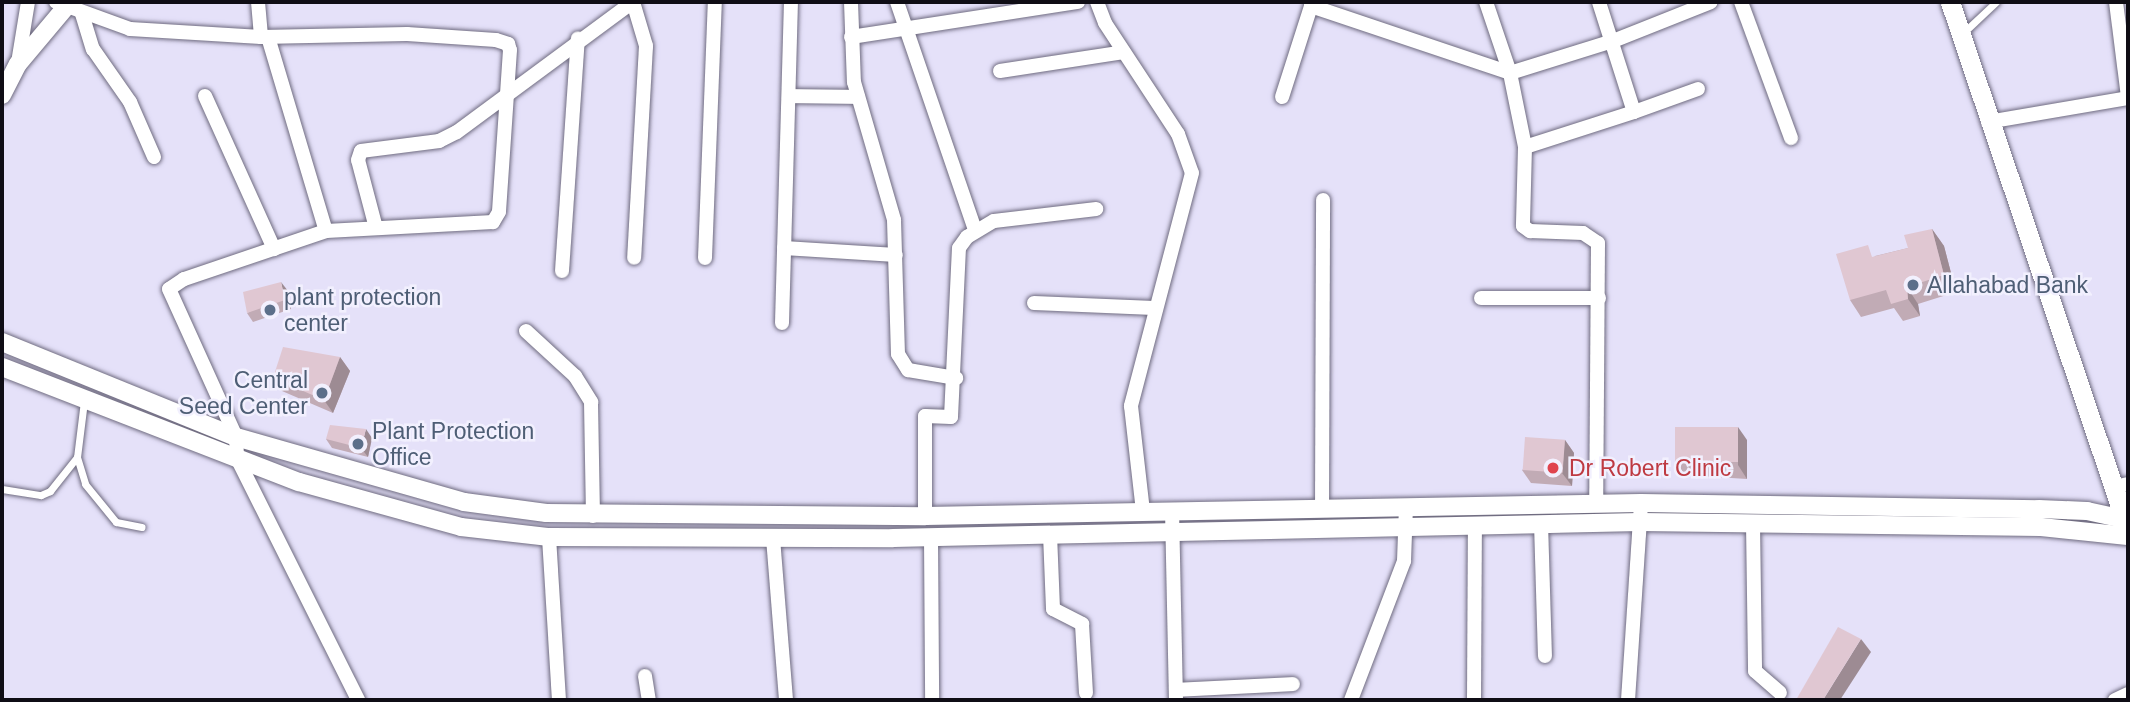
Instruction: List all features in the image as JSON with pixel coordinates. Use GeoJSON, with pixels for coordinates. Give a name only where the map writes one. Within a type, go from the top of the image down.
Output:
{"type":"FeatureCollection","features":[{"type":"Feature","properties":{"kind":"main road"},"geometry":{"type":"LineString","coordinates":[[1950,2],[1988,122],[2121,485],[2127,526]]}},
{"type":"Feature","properties":{"kind":"street"},"geometry":{"type":"LineString","coordinates":[[18,64],[28,2]]}},
{"type":"Feature","properties":{"kind":"street"},"geometry":{"type":"LineString","coordinates":[[258,2],[264,37],[326,231]]}},
{"type":"Feature","properties":{"kind":"street"},"geometry":{"type":"LineString","coordinates":[[376,228],[358,160],[361,151],[439,141],[633,2],[646,46],[634,258]]}},
{"type":"Feature","properties":{"kind":"street"},"geometry":{"type":"LineString","coordinates":[[705,258],[715,2]]}},
{"type":"Feature","properties":{"kind":"street"},"geometry":{"type":"LineString","coordinates":[[782,323],[792,2]]}},
{"type":"Feature","properties":{"kind":"street"},"geometry":{"type":"LineString","coordinates":[[851,2],[851,37],[858,97],[888,193],[896,255],[902,364],[908,370],[956,378]]}},
{"type":"Feature","properties":{"kind":"street"},"geometry":{"type":"LineString","coordinates":[[897,2],[975,230]]}},
{"type":"Feature","properties":{"kind":"street"},"geometry":{"type":"LineString","coordinates":[[851,37],[1078,2]]}},
{"type":"Feature","properties":{"kind":"street"},"geometry":{"type":"LineString","coordinates":[[1097,2],[1124,52],[1178,134],[1192,173],[1192,187],[1154,308],[1131,407],[1143,511]]}},
{"type":"Feature","properties":{"kind":"street"},"geometry":{"type":"LineString","coordinates":[[1486,2],[1510,73],[1525,147],[1523,226],[1530,231],[1593,237],[1600,253],[1596,503]]}},
{"type":"Feature","properties":{"kind":"street"},"geometry":{"type":"LineString","coordinates":[[1599,2],[1634,112]]}},
{"type":"Feature","properties":{"kind":"street"},"geometry":{"type":"LineString","coordinates":[[1282,97],[1312,4],[1510,73],[1613,41],[1711,2]]}},
{"type":"Feature","properties":{"kind":"street"},"geometry":{"type":"LineString","coordinates":[[1741,2],[1791,138]]}},
{"type":"Feature","properties":{"kind":"street"},"geometry":{"type":"LineString","coordinates":[[1988,122],[2128,97],[2116,2]]}},
{"type":"Feature","properties":{"kind":"street"},"geometry":{"type":"LineString","coordinates":[[2,95],[18,64],[67,6]]}},
{"type":"Feature","properties":{"kind":"street"},"geometry":{"type":"LineString","coordinates":[[67,6],[130,29],[264,37],[381,33],[503,41],[510,50],[498,218],[485,225],[326,231],[184,279],[169,289],[236,438],[237,458],[358,700]]}},
{"type":"Feature","properties":{"kind":"street"},"geometry":{"type":"LineString","coordinates":[[67,6],[130,102],[154,157]]}},
{"type":"Feature","properties":{"kind":"street"},"geometry":{"type":"LineString","coordinates":[[562,271],[578,39]]}},
{"type":"Feature","properties":{"kind":"street"},"geometry":{"type":"LineString","coordinates":[[1000,71],[1124,52]]}},
{"type":"Feature","properties":{"kind":"street"},"geometry":{"type":"LineString","coordinates":[[1525,147],[1698,89]]}},
{"type":"Feature","properties":{"kind":"street"},"geometry":{"type":"LineString","coordinates":[[205,96],[274,249]]}},
{"type":"Feature","properties":{"kind":"street"},"geometry":{"type":"LineString","coordinates":[[789,96],[858,97]]}},
{"type":"Feature","properties":{"kind":"street"},"geometry":{"type":"LineString","coordinates":[[1322,508],[1323,200]]}},
{"type":"Feature","properties":{"kind":"street"},"geometry":{"type":"LineString","coordinates":[[925,516],[925,416],[951,417],[956,378],[959,248],[975,230],[995,221],[1096,209]]}},
{"type":"Feature","properties":{"kind":"street"},"geometry":{"type":"LineString","coordinates":[[784,248],[896,255]]}},
{"type":"Feature","properties":{"kind":"street"},"geometry":{"type":"LineString","coordinates":[[1481,298],[1599,298]]}},
{"type":"Feature","properties":{"kind":"street"},"geometry":{"type":"LineString","coordinates":[[1034,303],[1154,308]]}},
{"type":"Feature","properties":{"kind":"street"},"geometry":{"type":"LineString","coordinates":[[526,331],[575,376],[591,402],[593,516]]}},
{"type":"Feature","properties":{"kind":"street"},"geometry":{"type":"LineString","coordinates":[[2,342],[236,438],[464,502],[593,516],[925,516],[1641,503],[2087,510],[2127,526]]}},
{"type":"Feature","properties":{"kind":"street"},"geometry":{"type":"LineString","coordinates":[[2,367],[299,482],[461,527],[549,537],[718,540],[893,538],[1640,522],[2127,526]]}},
{"type":"Feature","properties":{"kind":"street"},"geometry":{"type":"LineString","coordinates":[[1628,700],[1641,503]]}},
{"type":"Feature","properties":{"kind":"street"},"geometry":{"type":"LineString","coordinates":[[1351,700],[1404,561],[1406,506]]}},
{"type":"Feature","properties":{"kind":"street"},"geometry":{"type":"LineString","coordinates":[[1172,510],[1176,695],[1293,684]]}},
{"type":"Feature","properties":{"kind":"street"},"geometry":{"type":"LineString","coordinates":[[718,514],[718,540]]}},
{"type":"Feature","properties":{"kind":"street"},"geometry":{"type":"LineString","coordinates":[[893,538],[894,515]]}},
{"type":"Feature","properties":{"kind":"street"},"geometry":{"type":"LineString","coordinates":[[1541,523],[1545,656]]}},
{"type":"Feature","properties":{"kind":"street"},"geometry":{"type":"LineString","coordinates":[[1753,523],[1755,671],[1780,693]]}},
{"type":"Feature","properties":{"kind":"street"},"geometry":{"type":"LineString","coordinates":[[1474,700],[1475,524]]}},
{"type":"Feature","properties":{"kind":"street"},"geometry":{"type":"LineString","coordinates":[[1049,534],[1053,609],[1082,624],[1086,693]]}},
{"type":"Feature","properties":{"kind":"street"},"geometry":{"type":"LineString","coordinates":[[549,537],[559,700]]}},
{"type":"Feature","properties":{"kind":"street"},"geometry":{"type":"LineString","coordinates":[[931,537],[932,700]]}},
{"type":"Feature","properties":{"kind":"street"},"geometry":{"type":"LineString","coordinates":[[773,538],[786,700]]}},
{"type":"Feature","properties":{"kind":"street"},"geometry":{"type":"LineString","coordinates":[[645,676],[649,700]]}},
{"type":"Feature","properties":{"kind":"street"},"geometry":{"type":"LineString","coordinates":[[2115,700],[2128,694]]}},
{"type":"Feature","properties":{"kind":"lane"},"geometry":{"type":"LineString","coordinates":[[1960,36],[1996,2]]}},
{"type":"Feature","properties":{"kind":"lane"},"geometry":{"type":"LineString","coordinates":[[84,400],[78,457],[85,484],[109,516],[142,527]]}},
{"type":"Feature","properties":{"kind":"lane"},"geometry":{"type":"LineString","coordinates":[[2,489],[41,495],[50,491],[78,457]]}},
{"type":"Feature","properties":{"kind":"building"},"geometry":{"type":"Polygon","coordinates":[[[1932,229],[1944,275],[1907,287],[1908,299],[1891,304],[1886,290],[1850,300],[1836,254],[1868,245],[1872,257],[1908,248],[1904,235],[1932,229]]]}},
{"type":"Feature","properties":{"kind":"building"},"geometry":{"type":"Polygon","coordinates":[[[281,282],[285,300],[247,313],[243,292],[281,282]]]}},
{"type":"Feature","properties":{"kind":"building"},"geometry":{"type":"Polygon","coordinates":[[[283,347],[340,357],[324,400],[273,378],[283,347]]]}},
{"type":"Feature","properties":{"kind":"building"},"geometry":{"type":"Polygon","coordinates":[[[330,425],[366,429],[361,448],[326,439],[330,425]]]}},
{"type":"Feature","properties":{"kind":"building"},"geometry":{"type":"Polygon","coordinates":[[[1675,427],[1738,427],[1738,462],[1675,462],[1675,427]]]}},
{"type":"Feature","properties":{"kind":"building"},"geometry":{"type":"Polygon","coordinates":[[[1525,437],[1565,440],[1563,473],[1523,470],[1525,437]]]}},
{"type":"Feature","properties":{"kind":"building"},"geometry":{"type":"Polygon","coordinates":[[[1838,627],[1861,639],[1823,700],[1796,700],[1838,627]]]}},
{"type":"Feature","properties":{"kind":"place","name":"Allahabad Bank"},"geometry":{"type":"Point","coordinates":[1913,285]}},
{"type":"Feature","properties":{"kind":"place","name":"plant protection center"},"geometry":{"type":"Point","coordinates":[270,310]}},
{"type":"Feature","properties":{"kind":"place","name":"Central Seed Center"},"geometry":{"type":"Point","coordinates":[322,393]}},
{"type":"Feature","properties":{"kind":"place","name":"Plant Protection Office"},"geometry":{"type":"Point","coordinates":[358,444]}},
{"type":"Feature","properties":{"kind":"place","name":"Dr Robert Clinic"},"geometry":{"type":"Point","coordinates":[1553,468]}}]}
